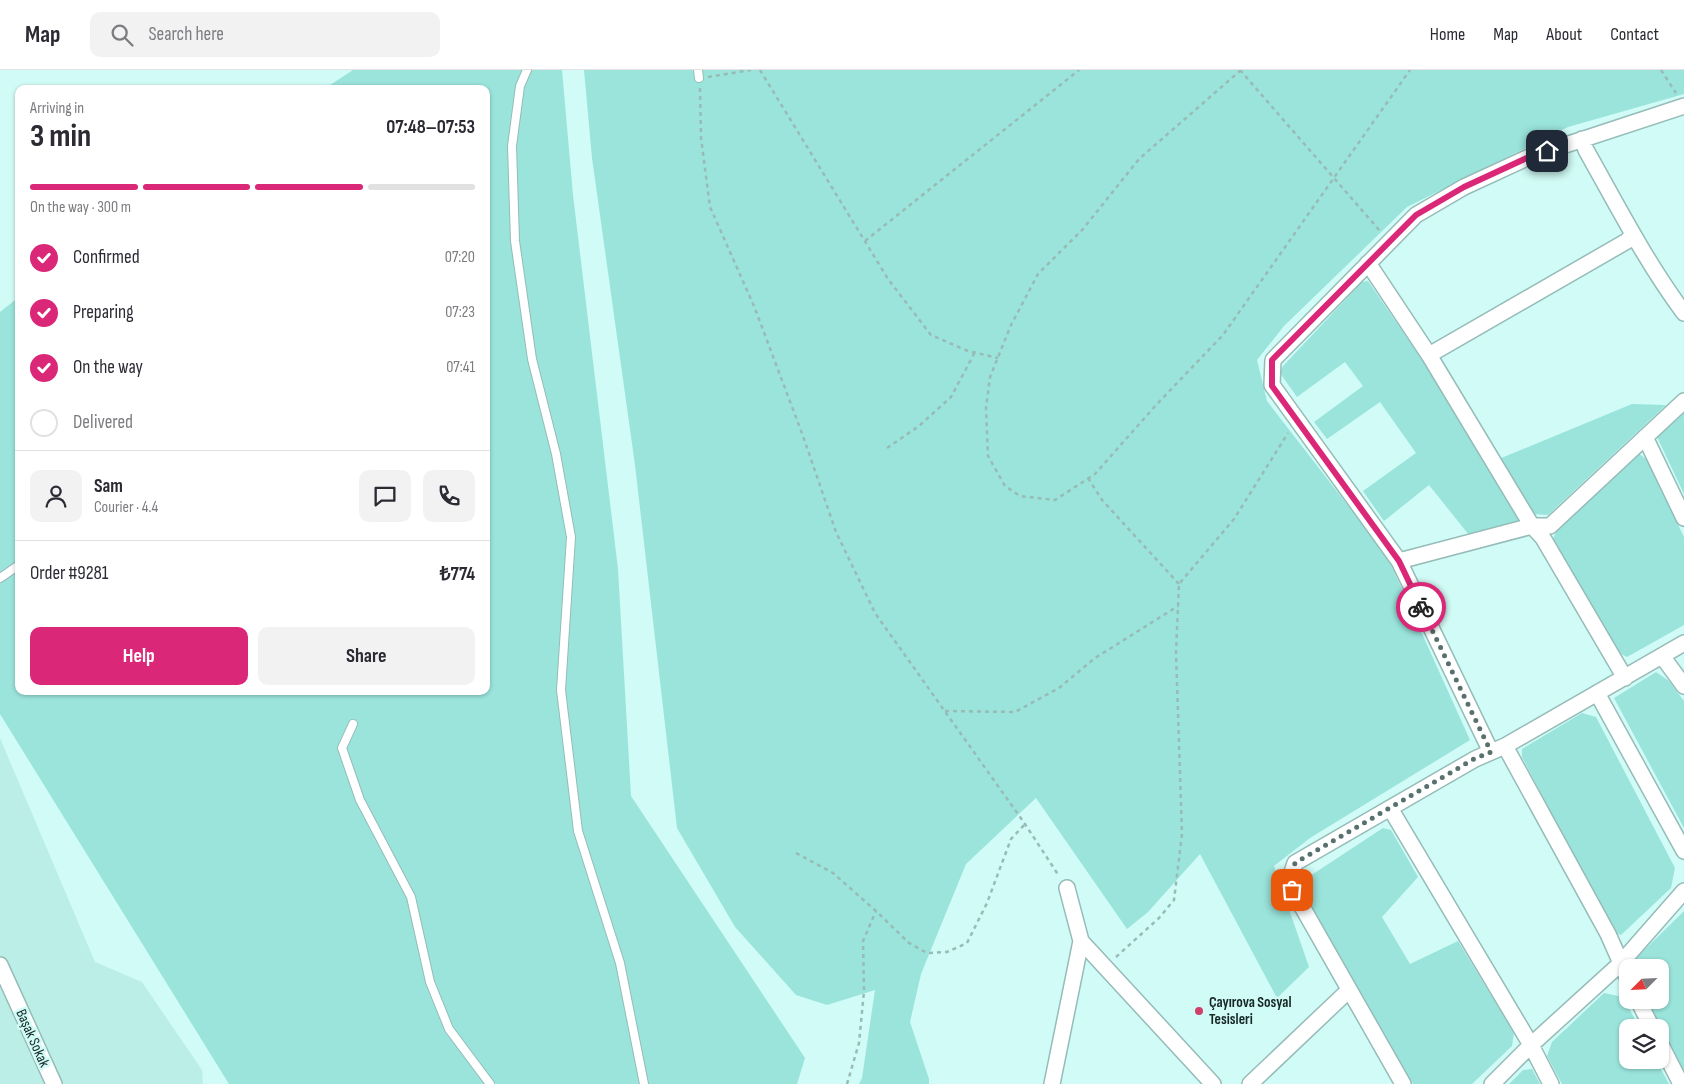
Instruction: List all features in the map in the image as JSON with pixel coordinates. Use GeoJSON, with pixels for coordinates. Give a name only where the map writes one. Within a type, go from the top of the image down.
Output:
{"type":"FeatureCollection","features":[{"type":"Feature","properties":{"kind":"street"},"geometry":{"type":"LineString","coordinates":[[1619,962],[1608,934],[1498,749],[1399,561],[1272,386],[1272,360],[1416,215],[1464,187],[1529,157],[1682,102]]}},
{"type":"Feature","properties":{"kind":"street"},"geometry":{"type":"LineString","coordinates":[[1582,139],[1586,150],[1633,234],[1668,292],[1684,313]]}},
{"type":"Feature","properties":{"kind":"street"},"geometry":{"type":"LineString","coordinates":[[1428,355],[1627,241],[1633,234]]}},
{"type":"Feature","properties":{"kind":"street"},"geometry":{"type":"LineString","coordinates":[[1368,263],[1428,355],[1532,526],[1543,538],[1624,678]]}},
{"type":"Feature","properties":{"kind":"street"},"geometry":{"type":"LineString","coordinates":[[1399,561],[1532,526],[1550,526],[1684,401]]}},
{"type":"Feature","properties":{"kind":"street"},"geometry":{"type":"LineString","coordinates":[[1645,437],[1684,518]]}},
{"type":"Feature","properties":{"kind":"street"},"geometry":{"type":"LineString","coordinates":[[1403,1084],[1292,890],[1291,875],[1295,863],[1474,759],[1498,749],[1684,643]]}},
{"type":"Feature","properties":{"kind":"street"},"geometry":{"type":"LineString","coordinates":[[1662,656],[1684,686]]}},
{"type":"Feature","properties":{"kind":"street"},"geometry":{"type":"LineString","coordinates":[[1597,693],[1684,851]]}},
{"type":"Feature","properties":{"kind":"street"},"geometry":{"type":"LineString","coordinates":[[1390,808],[1531,1045],[1551,1084]]}},
{"type":"Feature","properties":{"kind":"street"},"geometry":{"type":"LineString","coordinates":[[1066,888],[1081,941],[1212,1084]]}},
{"type":"Feature","properties":{"kind":"street"},"geometry":{"type":"LineString","coordinates":[[1624,959],[1684,891]]}},
{"type":"Feature","properties":{"kind":"street"},"geometry":{"type":"LineString","coordinates":[[1052,1084],[1081,941]]}},
{"type":"Feature","properties":{"kind":"street","name":"Başak Sokak"},"geometry":{"type":"LineString","coordinates":[[0,965],[54,1084]]}},
{"type":"Feature","properties":{"kind":"street"},"geometry":{"type":"LineString","coordinates":[[1492,1084],[1531,1045],[1619,965]]}},
{"type":"Feature","properties":{"kind":"street"},"geometry":{"type":"LineString","coordinates":[[1250,1084],[1349,990]]}},
{"type":"Feature","properties":{"kind":"street"},"geometry":{"type":"LineString","coordinates":[[1669,1061],[1681,1084]]}},
{"type":"Feature","properties":{"kind":"lane"},"geometry":{"type":"LineString","coordinates":[[527,70],[520,86],[512,146],[516,241],[532,359],[556,454],[570,537],[561,690],[578,831],[620,963],[644,1084]]}},
{"type":"Feature","properties":{"kind":"lane"},"geometry":{"type":"LineString","coordinates":[[0,578],[15,568]]}},
{"type":"Feature","properties":{"kind":"lane"},"geometry":{"type":"LineString","coordinates":[[353,724],[342,748],[360,800],[412,897],[430,982],[449,1030],[490,1084]]}},
{"type":"Feature","properties":{"kind":"path"},"geometry":{"type":"LineString","coordinates":[[751,70],[699,74],[701,138],[710,207],[754,306],[803,436],[836,532],[875,613],[1025,824],[1066,888]]}},
{"type":"Feature","properties":{"kind":"path"},"geometry":{"type":"LineString","coordinates":[[760,70],[888,279],[931,335],[975,352],[998,358]]}},
{"type":"Feature","properties":{"kind":"path"},"geometry":{"type":"LineString","coordinates":[[865,241],[1079,70]]}},
{"type":"Feature","properties":{"kind":"path"},"geometry":{"type":"LineString","coordinates":[[1389,242],[1335,179],[1240,70],[1139,159],[1083,228],[1038,274],[1011,325],[990,377],[986,408],[988,456],[1005,486],[1020,496],[1054,500],[1095,474],[1157,404],[1224,335],[1335,179],[1410,70]]}},
{"type":"Feature","properties":{"kind":"path"},"geometry":{"type":"LineString","coordinates":[[1661,70],[1682,102]]}},
{"type":"Feature","properties":{"kind":"path"},"geometry":{"type":"LineString","coordinates":[[887,448],[919,426],[951,397],[975,352]]}},
{"type":"Feature","properties":{"kind":"path"},"geometry":{"type":"LineString","coordinates":[[1105,968],[1159,918],[1174,900],[1182,834],[1176,653],[1179,584],[1234,520],[1296,418]]}},
{"type":"Feature","properties":{"kind":"path"},"geometry":{"type":"LineString","coordinates":[[1088,478],[1102,500],[1179,584]]}},
{"type":"Feature","properties":{"kind":"path"},"geometry":{"type":"LineString","coordinates":[[945,711],[1015,712],[1059,688],[1095,658],[1178,606]]}},
{"type":"Feature","properties":{"kind":"path"},"geometry":{"type":"LineString","coordinates":[[796,853],[833,873],[876,911],[909,944],[927,953],[947,952],[967,943],[987,903],[1011,839],[1025,824]]}},
{"type":"Feature","properties":{"kind":"path"},"geometry":{"type":"LineString","coordinates":[[847,1084],[859,1043],[864,992],[863,941],[876,911]]}},
{"type":"Feature","properties":{"kind":"shaded area"},"geometry":{"type":"Polygon","coordinates":[[[353,70],[562,70],[573,195],[618,569],[631,796],[805,1058],[797,1084],[229,1084],[0,714],[0,312],[15,300],[15,695],[490,695],[490,85],[330,85],[353,70]]]}},
{"type":"Feature","properties":{"kind":"shaded area"},"geometry":{"type":"Polygon","coordinates":[[[584,70],[1684,70],[1684,94],[1568,127],[1407,207],[1284,326],[1257,360],[1267,401],[1387,556],[1470,740],[1310,838],[1274,866],[1309,967],[1277,998],[1200,854],[1148,912],[1127,929],[1036,798],[966,864],[921,974],[910,1022],[929,1084],[859,1084],[862,1078],[875,990],[827,1005],[796,995],[735,927],[677,828],[635,465],[592,158],[584,70]]]}},
{"type":"Feature","properties":{"kind":"shaded area"},"geometry":{"type":"Polygon","coordinates":[[[1368,281],[1420,357],[1523,520],[1469,535],[1429,485],[1384,521],[1363,491],[1416,453],[1380,402],[1327,439],[1314,422],[1363,386],[1345,362],[1297,397],[1280,373],[1283,366],[1362,282],[1368,281]]]}},
{"type":"Feature","properties":{"kind":"shaded area"},"geometry":{"type":"Polygon","coordinates":[[[1632,404],[1666,405],[1548,515],[1533,514],[1499,459],[1632,404]]]}},
{"type":"Feature","properties":{"kind":"shaded area"},"geometry":{"type":"Polygon","coordinates":[[[1684,413],[1684,494],[1657,437],[1684,413]]]}},
{"type":"Feature","properties":{"kind":"shaded area"},"geometry":{"type":"Polygon","coordinates":[[[1638,453],[1646,459],[1684,537],[1684,625],[1627,657],[1615,651],[1552,544],[1556,530],[1638,453]]]}},
{"type":"Feature","properties":{"kind":"shaded area"},"geometry":{"type":"Polygon","coordinates":[[[1656,672],[1669,681],[1684,701],[1684,828],[1614,698],[1656,672]]]}},
{"type":"Feature","properties":{"kind":"shaded area"},"geometry":{"type":"Polygon","coordinates":[[[1582,713],[1596,717],[1675,868],[1671,888],[1621,935],[1613,932],[1522,757],[1522,749],[1582,713]]]}},
{"type":"Feature","properties":{"kind":"shaded area"},"geometry":{"type":"Polygon","coordinates":[[[0,738],[95,962],[142,982],[202,1070],[203,1084],[0,1084],[0,738]]]}},
{"type":"Feature","properties":{"kind":"shaded area"},"geometry":{"type":"Polygon","coordinates":[[[1383,828],[1391,830],[1418,877],[1382,917],[1410,964],[1458,941],[1514,1033],[1512,1046],[1472,1084],[1413,1084],[1302,890],[1310,876],[1383,828]]]}},
{"type":"Feature","properties":{"kind":"shaded area"},"geometry":{"type":"Polygon","coordinates":[[[1684,911],[1684,1074],[1669,1045],[1669,1019],[1656,1019],[1651,1009],[1669,1009],[1669,959],[1635,959],[1684,911]]]}},
{"type":"Feature","properties":{"kind":"shaded area"},"geometry":{"type":"Polygon","coordinates":[[[1604,993],[1619,996],[1619,1009],[1629,1009],[1635,1019],[1619,1019],[1619,1069],[1661,1069],[1669,1084],[1562,1084],[1547,1056],[1552,1042],[1604,993]]]}},
{"type":"Feature","properties":{"kind":"shaded area"},"geometry":{"type":"Polygon","coordinates":[[[1532,1069],[1540,1084],[1509,1084],[1523,1070],[1532,1069]]]}},
{"type":"Feature","properties":{"kind":"way so far"},"geometry":{"type":"LineString","coordinates":[[1292,890],[1291,875],[1295,863],[1474,759],[1491,752],[1421,607]]}},
{"type":"Feature","properties":{"kind":"place","name":"Çayırova Sosyal Tesisleri"},"geometry":{"type":"Point","coordinates":[1199,1011]}},
{"type":"Feature","properties":{"kind":"route"},"geometry":{"type":"LineString","coordinates":[[1421,607],[1399,561],[1272,386],[1272,360],[1416,215],[1464,187],[1529,157],[1547,151]]}}]}
